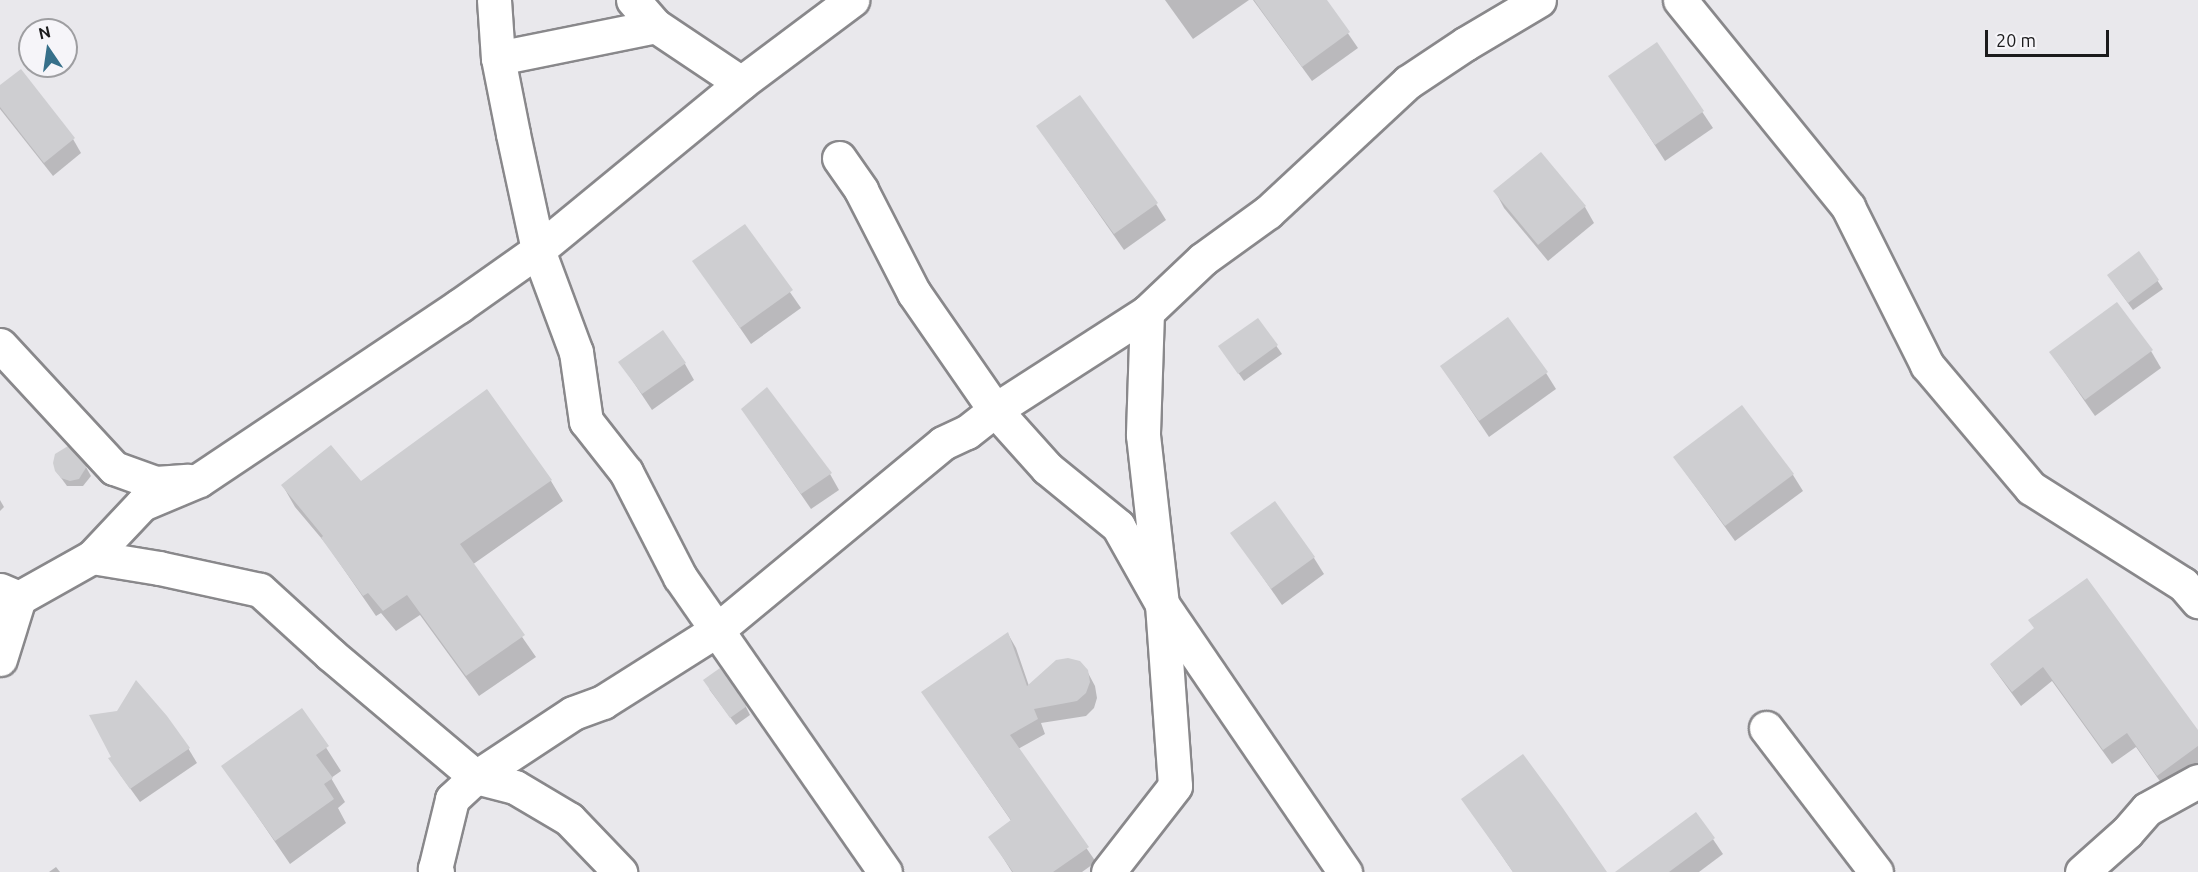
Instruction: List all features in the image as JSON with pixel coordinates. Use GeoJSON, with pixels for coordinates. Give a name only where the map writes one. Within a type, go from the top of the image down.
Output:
{"type":"FeatureCollection","features":[{"type":"Feature","properties":{"kind":"street"},"geometry":{"type":"LineString","coordinates":[[494,0],[498,58],[538,250],[576,352],[586,422],[626,472],[680,577],[885,872]]}},
{"type":"Feature","properties":{"kind":"street"},"geometry":{"type":"LineString","coordinates":[[633,0],[656,26],[741,83]]}},
{"type":"Feature","properties":{"kind":"street"},"geometry":{"type":"LineString","coordinates":[[0,659],[10,594],[92,557],[142,504],[199,480],[538,250],[741,83],[852,0]]}},
{"type":"Feature","properties":{"kind":"street"},"geometry":{"type":"LineString","coordinates":[[437,872],[435,869],[452,799],[476,777],[573,713],[603,702],[717,630],[943,443],[967,432],[995,410],[1147,312],[1203,259],[1268,212],[1408,82],[1465,44],[1539,0]]}},
{"type":"Feature","properties":{"kind":"street"},"geometry":{"type":"LineString","coordinates":[[1680,0],[1848,207],[1928,365],[2031,488],[2182,584],[2198,601]]}},
{"type":"Feature","properties":{"kind":"street"},"geometry":{"type":"LineString","coordinates":[[498,58],[656,26]]}},
{"type":"Feature","properties":{"kind":"street"},"geometry":{"type":"LineString","coordinates":[[839,158],[861,190],[914,293],[995,410],[1047,468],[1118,526],[1162,604],[1345,872]]}},
{"type":"Feature","properties":{"kind":"street"},"geometry":{"type":"LineString","coordinates":[[1108,872],[1175,786],[1162,604],[1143,435],[1147,312]]}},
{"type":"Feature","properties":{"kind":"street"},"geometry":{"type":"LineString","coordinates":[[0,345],[114,468],[156,483],[199,480]]}},
{"type":"Feature","properties":{"kind":"street"},"geometry":{"type":"LineString","coordinates":[[92,557],[159,568],[260,590],[330,654],[476,777],[515,787],[569,819],[620,872]]}},
{"type":"Feature","properties":{"kind":"street"},"geometry":{"type":"LineString","coordinates":[[1766,728],[1876,872]]}},
{"type":"Feature","properties":{"kind":"street"},"geometry":{"type":"LineString","coordinates":[[2082,872],[2127,832],[2147,809],[2198,782]]}},
{"type":"Feature","properties":{"kind":"building"},"geometry":{"type":"Polygon","coordinates":[[[1254,0],[1327,0],[1350,32],[1302,67],[1254,0]]]}},
{"type":"Feature","properties":{"kind":"building"},"geometry":{"type":"Polygon","coordinates":[[[1657,42],[1704,111],[1655,145],[1608,76],[1657,42]]]}},
{"type":"Feature","properties":{"kind":"building"},"geometry":{"type":"Polygon","coordinates":[[[18,71],[18,78],[28,78],[75,138],[44,163],[0,107],[0,85],[18,71]]]}},
{"type":"Feature","properties":{"kind":"building"},"geometry":{"type":"Polygon","coordinates":[[[1080,95],[1158,203],[1114,234],[1036,126],[1080,95]]]}},
{"type":"Feature","properties":{"kind":"building"},"geometry":{"type":"Polygon","coordinates":[[[1541,152],[1586,206],[1538,245],[1493,191],[1541,152]]]}},
{"type":"Feature","properties":{"kind":"building"},"geometry":{"type":"Polygon","coordinates":[[[745,224],[793,290],[740,328],[692,261],[745,224]]]}},
{"type":"Feature","properties":{"kind":"building"},"geometry":{"type":"Polygon","coordinates":[[[2139,251],[2159,280],[2128,303],[2107,275],[2139,251]]]}},
{"type":"Feature","properties":{"kind":"building"},"geometry":{"type":"Polygon","coordinates":[[[2117,302],[2153,350],[2085,400],[2049,352],[2117,302]]]}},
{"type":"Feature","properties":{"kind":"building"},"geometry":{"type":"Polygon","coordinates":[[[1508,317],[1548,372],[1479,421],[1440,366],[1508,317]]]}},
{"type":"Feature","properties":{"kind":"building"},"geometry":{"type":"Polygon","coordinates":[[[1258,318],[1278,345],[1238,374],[1218,346],[1258,318]]]}},
{"type":"Feature","properties":{"kind":"building"},"geometry":{"type":"Polygon","coordinates":[[[663,330],[686,363],[642,394],[618,362],[663,330]]]}},
{"type":"Feature","properties":{"kind":"building"},"geometry":{"type":"Polygon","coordinates":[[[767,387],[832,473],[801,494],[741,409],[767,387]]]}},
{"type":"Feature","properties":{"kind":"building"},"geometry":{"type":"Polygon","coordinates":[[[487,389],[552,480],[460,544],[525,635],[466,676],[407,595],[383,611],[368,593],[363,596],[321,538],[323,536],[281,485],[331,445],[361,481],[487,389]]]}},
{"type":"Feature","properties":{"kind":"building"},"geometry":{"type":"Polygon","coordinates":[[[1742,405],[1794,474],[1725,526],[1673,457],[1742,405]]]}},
{"type":"Feature","properties":{"kind":"building"},"geometry":{"type":"Polygon","coordinates":[[[68,446],[87,466],[79,479],[70,481],[61,478],[55,471],[53,463],[55,454],[68,446]]]}},
{"type":"Feature","properties":{"kind":"building"},"geometry":{"type":"Polygon","coordinates":[[[1275,501],[1315,557],[1271,589],[1230,533],[1275,501]]]}},
{"type":"Feature","properties":{"kind":"building"},"geometry":{"type":"Polygon","coordinates":[[[2087,578],[2198,730],[2198,746],[2157,776],[2127,733],[2103,750],[2043,667],[2012,692],[1990,664],[2034,628],[2028,620],[2087,578]]]}},
{"type":"Feature","properties":{"kind":"building"},"geometry":{"type":"Polygon","coordinates":[[[1008,632],[1027,686],[1056,660],[1068,658],[1080,661],[1088,670],[1090,682],[1086,693],[1077,701],[1034,709],[1038,719],[1010,735],[1089,847],[1053,872],[1013,872],[988,837],[1011,820],[921,692],[1008,632]]]}},
{"type":"Feature","properties":{"kind":"building"},"geometry":{"type":"Polygon","coordinates":[[[720,668],[747,706],[730,718],[703,680],[720,668]]]}},
{"type":"Feature","properties":{"kind":"building"},"geometry":{"type":"Polygon","coordinates":[[[136,680],[167,716],[190,748],[130,789],[108,758],[111,757],[89,715],[117,711],[136,680]]]}},
{"type":"Feature","properties":{"kind":"building"},"geometry":{"type":"Polygon","coordinates":[[[302,708],[329,746],[316,755],[333,778],[324,784],[334,799],[275,841],[221,766],[302,708]]]}},
{"type":"Feature","properties":{"kind":"building"},"geometry":{"type":"Polygon","coordinates":[[[1523,754],[1607,872],[1513,872],[1461,799],[1523,754]]]}},
{"type":"Feature","properties":{"kind":"building"},"geometry":{"type":"Polygon","coordinates":[[[1696,812],[1715,838],[1669,872],[1615,872],[1696,812]]]}}]}
